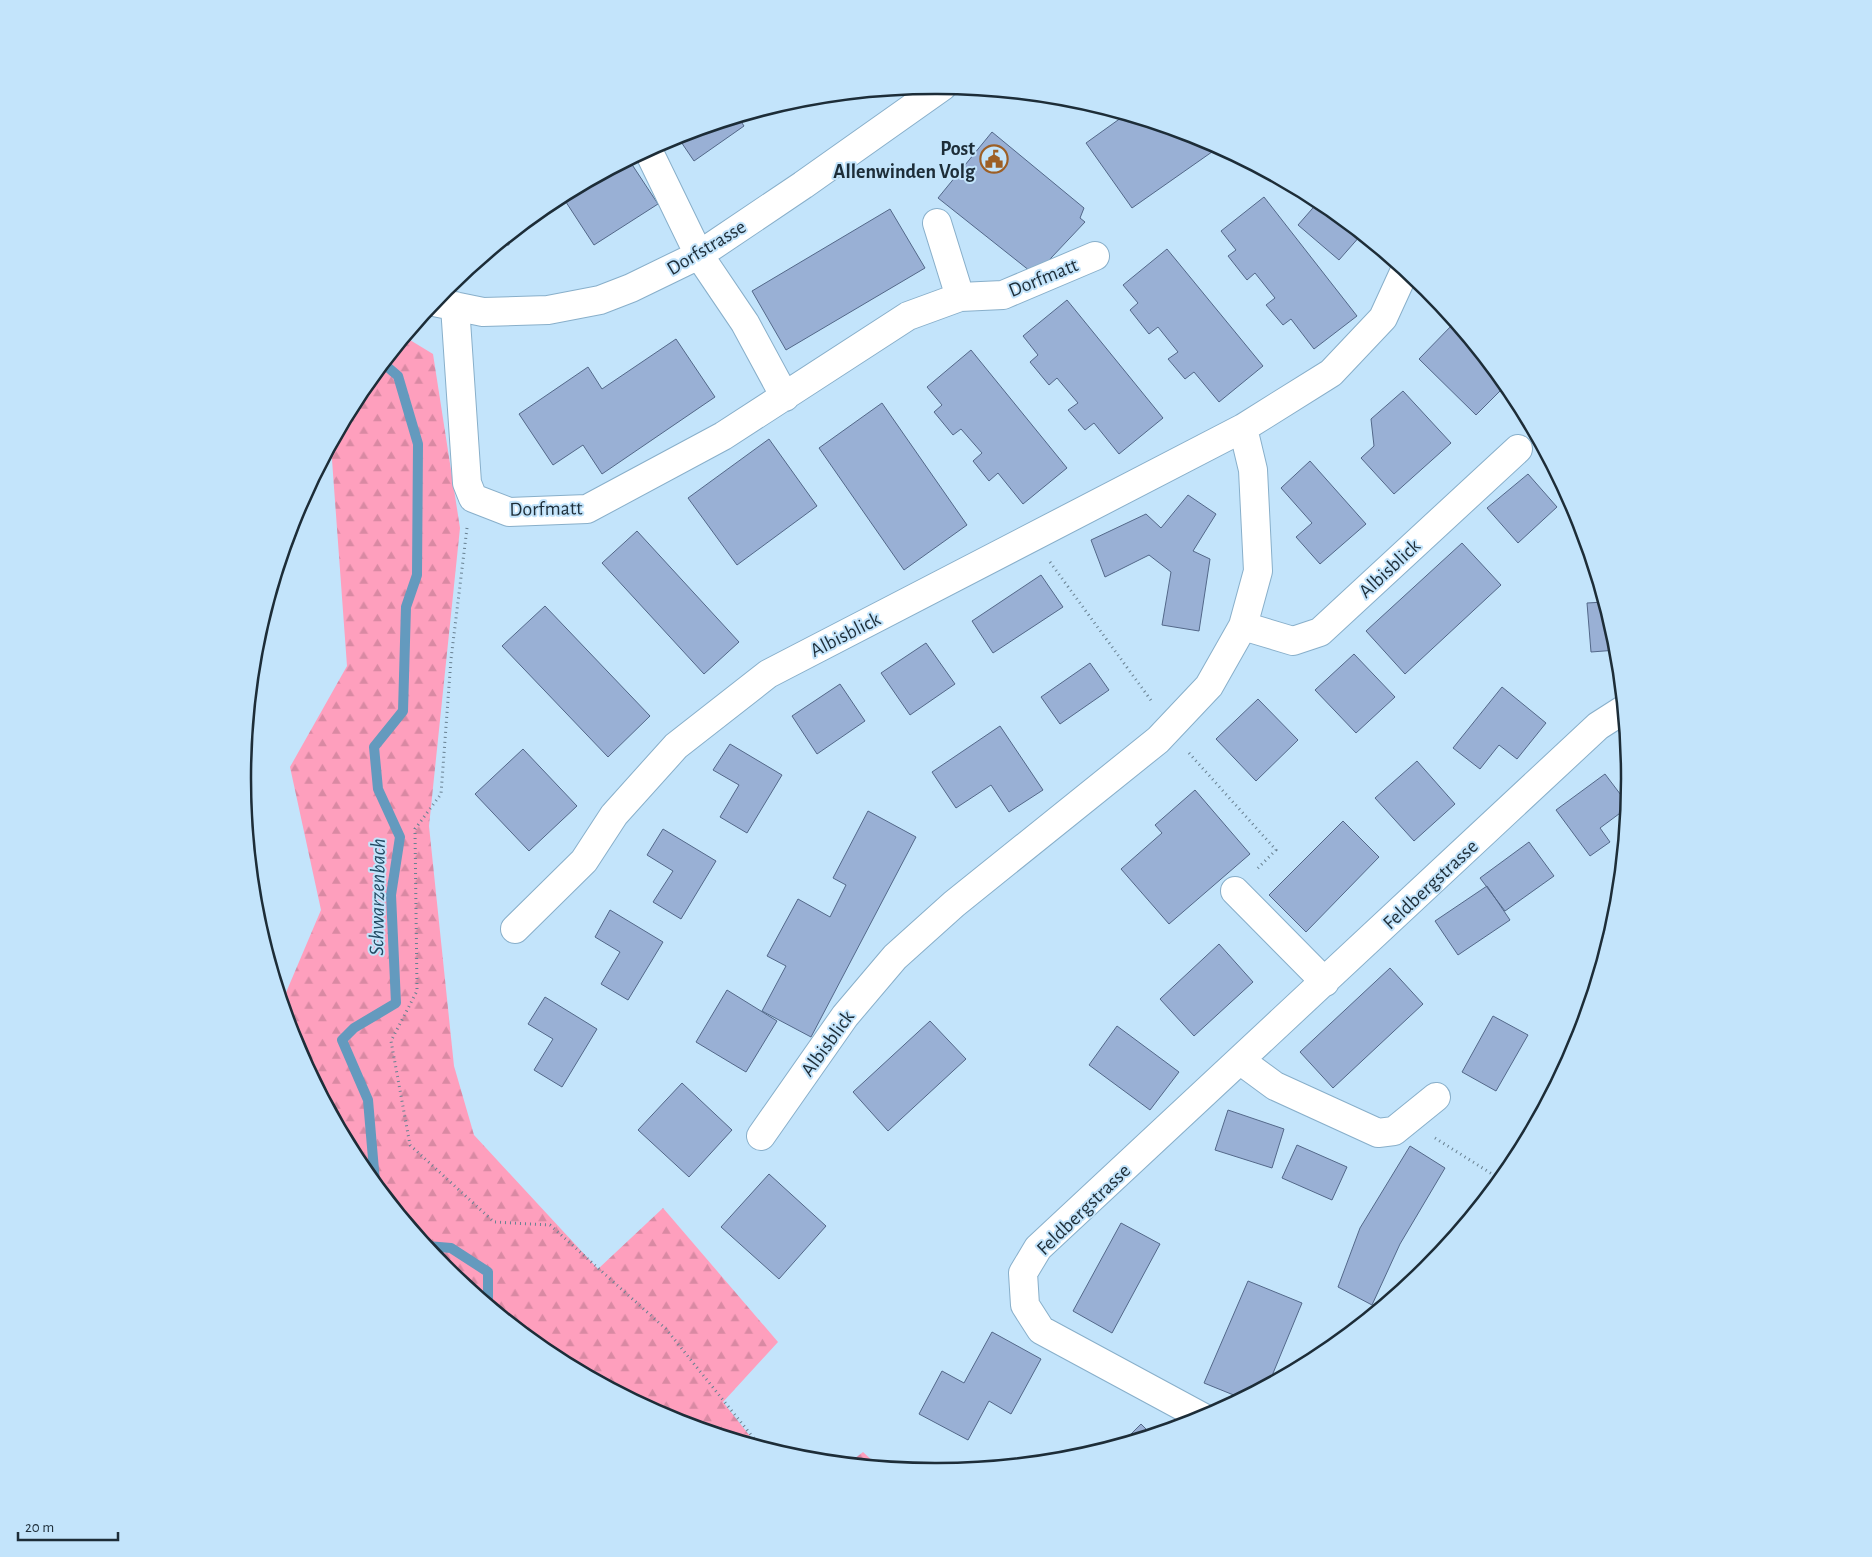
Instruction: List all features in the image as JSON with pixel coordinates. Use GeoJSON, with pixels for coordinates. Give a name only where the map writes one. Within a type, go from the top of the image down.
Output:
{"type":"FeatureCollection","features":[{"type":"Feature","properties":{"kind":"street","name":"Dorfstrasse"},"geometry":{"type":"LineString","coordinates":[[444,304],[483,312],[548,310],[600,300],[631,288],[699,255],[803,185],[932,94]]}},
{"type":"Feature","properties":{"kind":"street"},"geometry":{"type":"LineString","coordinates":[[651,156],[699,255],[745,323],[785,397]]}},
{"type":"Feature","properties":{"kind":"street"},"geometry":{"type":"LineString","coordinates":[[937,223],[960,297]]}},
{"type":"Feature","properties":{"kind":"street","name":"Dorfmatt"},"geometry":{"type":"LineString","coordinates":[[473,498],[509,512],[587,509],[722,436],[908,316],[960,297],[1003,294],[1095,256]]}},
{"type":"Feature","properties":{"kind":"street","name":"Albisblick"},"geometry":{"type":"LineString","coordinates":[[515,929],[584,861],[614,815],[676,746],[768,674],[1243,428],[1332,374],[1383,318],[1402,277]]}},
{"type":"Feature","properties":{"kind":"street"},"geometry":{"type":"LineString","coordinates":[[444,304],[467,483],[473,498]]}},
{"type":"Feature","properties":{"kind":"street","name":"Albisblick"},"geometry":{"type":"LineString","coordinates":[[761,1136],[845,1016],[896,957],[954,904],[1158,740],[1209,686],[1243,626],[1258,571],[1253,470],[1243,428]]}},
{"type":"Feature","properties":{"kind":"street","name":"Albisblick"},"geometry":{"type":"LineString","coordinates":[[1243,626],[1293,641],[1320,632],[1518,449]]}},
{"type":"Feature","properties":{"kind":"street","name":"Feldbergstrasse"},"geometry":{"type":"LineString","coordinates":[[1194,1413],[1042,1330],[1025,1305],[1023,1273],[1038,1248],[1241,1061],[1598,726],[1617,714]]}},
{"type":"Feature","properties":{"kind":"street"},"geometry":{"type":"LineString","coordinates":[[1235,891],[1325,982]]}},
{"type":"Feature","properties":{"kind":"street"},"geometry":{"type":"LineString","coordinates":[[1241,1061],[1275,1086],[1378,1133],[1394,1131],[1436,1097]]}},
{"type":"Feature","properties":{"kind":"path"},"geometry":{"type":"LineString","coordinates":[[473,498],[468,520],[452,650],[440,794],[415,829],[417,991],[391,1041],[410,1145],[494,1222],[550,1225],[666,1329],[754,1438]]}},
{"type":"Feature","properties":{"kind":"path"},"geometry":{"type":"LineString","coordinates":[[1032,538],[1171,727]]}},
{"type":"Feature","properties":{"kind":"path"},"geometry":{"type":"LineString","coordinates":[[1197,762],[1276,850]]}},
{"type":"Feature","properties":{"kind":"path"},"geometry":{"type":"LineString","coordinates":[[1407,1120],[1494,1175]]}},
{"type":"Feature","properties":{"kind":"green space"},"geometry":{"type":"Polygon","coordinates":[[[410,340],[433,354],[460,528],[429,826],[454,1066],[474,1135],[598,1269],[663,1208],[778,1342],[723,1402],[751,1438],[716,1427],[633,1393],[594,1372],[519,1322],[452,1263],[421,1230],[367,1159],[343,1121],[322,1081],[303,1041],[286,992],[321,910],[290,767],[347,666],[332,457],[367,398],[410,340]]]}},
{"type":"Feature","properties":{"kind":"green space"},"geometry":{"type":"Polygon","coordinates":[[[863,1452],[871,1460],[855,1458],[863,1452]]]}},
{"type":"Feature","properties":{"kind":"building"},"geometry":{"type":"Polygon","coordinates":[[[1119,119],[1156,130],[1212,152],[1132,208],[1086,143],[1119,119]]]}},
{"type":"Feature","properties":{"kind":"building"},"geometry":{"type":"Polygon","coordinates":[[[742,122],[744,126],[694,161],[682,143],[742,122]]]}},
{"type":"Feature","properties":{"kind":"building"},"geometry":{"type":"Polygon","coordinates":[[[992,132],[1084,208],[1080,218],[1085,222],[1035,275],[938,198],[992,132]]]}},
{"type":"Feature","properties":{"kind":"building"},"geometry":{"type":"Polygon","coordinates":[[[632,165],[658,204],[594,245],[566,203],[632,165]]]}},
{"type":"Feature","properties":{"kind":"building"},"geometry":{"type":"Polygon","coordinates":[[[1264,197],[1357,316],[1314,349],[1291,319],[1283,325],[1266,305],[1275,298],[1255,273],[1247,280],[1228,256],[1236,250],[1221,231],[1264,197]]]}},
{"type":"Feature","properties":{"kind":"building"},"geometry":{"type":"Polygon","coordinates":[[[1313,207],[1358,239],[1339,260],[1298,225],[1313,207]]]}},
{"type":"Feature","properties":{"kind":"building"},"geometry":{"type":"Polygon","coordinates":[[[890,209],[925,268],[786,350],[752,291],[890,209]]]}},
{"type":"Feature","properties":{"kind":"building"},"geometry":{"type":"Polygon","coordinates":[[[1167,249],[1263,366],[1219,402],[1194,372],[1185,379],[1168,359],[1178,352],[1158,327],[1149,334],[1130,310],[1138,303],[1123,285],[1167,249]]]}},
{"type":"Feature","properties":{"kind":"building"},"geometry":{"type":"Polygon","coordinates":[[[1067,300],[1163,418],[1119,454],[1094,423],[1085,430],[1068,410],[1078,403],[1057,378],[1049,385],[1030,362],[1038,355],[1023,336],[1067,300]]]}},
{"type":"Feature","properties":{"kind":"building"},"geometry":{"type":"Polygon","coordinates":[[[1451,327],[1500,391],[1476,415],[1419,359],[1451,327]]]}},
{"type":"Feature","properties":{"kind":"building"},"geometry":{"type":"Polygon","coordinates":[[[676,339],[715,397],[602,474],[583,445],[553,465],[519,414],[588,367],[602,389],[676,339]]]}},
{"type":"Feature","properties":{"kind":"building"},"geometry":{"type":"Polygon","coordinates":[[[971,350],[1067,468],[1023,504],[998,473],[989,481],[973,461],[982,453],[961,429],[953,435],[934,412],[942,405],[927,387],[971,350]]]}},
{"type":"Feature","properties":{"kind":"building"},"geometry":{"type":"Polygon","coordinates":[[[1403,391],[1451,443],[1394,494],[1361,458],[1374,446],[1371,419],[1403,391]]]}},
{"type":"Feature","properties":{"kind":"building"},"geometry":{"type":"Polygon","coordinates":[[[882,403],[967,525],[904,570],[819,448],[882,403]]]}},
{"type":"Feature","properties":{"kind":"building"},"geometry":{"type":"Polygon","coordinates":[[[769,439],[817,506],[737,565],[688,498],[769,439]]]}},
{"type":"Feature","properties":{"kind":"building"},"geometry":{"type":"Polygon","coordinates":[[[1310,461],[1366,524],[1320,564],[1296,537],[1312,523],[1281,488],[1310,461]]]}},
{"type":"Feature","properties":{"kind":"building"},"geometry":{"type":"Polygon","coordinates":[[[1528,474],[1557,507],[1518,543],[1487,508],[1528,474]]]}},
{"type":"Feature","properties":{"kind":"building"},"geometry":{"type":"Polygon","coordinates":[[[1188,495],[1216,514],[1193,551],[1210,559],[1199,631],[1162,625],[1171,572],[1149,555],[1105,577],[1091,540],[1146,514],[1161,528],[1188,495]]]}},
{"type":"Feature","properties":{"kind":"building"},"geometry":{"type":"Polygon","coordinates":[[[637,531],[739,642],[704,674],[602,563],[637,531]]]}},
{"type":"Feature","properties":{"kind":"building"},"geometry":{"type":"Polygon","coordinates":[[[1462,543],[1501,585],[1405,674],[1366,631],[1462,543]]]}},
{"type":"Feature","properties":{"kind":"building"},"geometry":{"type":"Polygon","coordinates":[[[1041,575],[1063,607],[993,653],[972,621],[1041,575]]]}},
{"type":"Feature","properties":{"kind":"building"},"geometry":{"type":"Polygon","coordinates":[[[1597,602],[1609,651],[1591,652],[1587,603],[1597,602]]]}},
{"type":"Feature","properties":{"kind":"building"},"geometry":{"type":"Polygon","coordinates":[[[545,606],[650,716],[608,757],[502,646],[545,606]]]}},
{"type":"Feature","properties":{"kind":"building"},"geometry":{"type":"Polygon","coordinates":[[[926,643],[955,684],[910,715],[881,673],[926,643]]]}},
{"type":"Feature","properties":{"kind":"building"},"geometry":{"type":"Polygon","coordinates":[[[1354,654],[1395,697],[1356,733],[1315,690],[1354,654]]]}},
{"type":"Feature","properties":{"kind":"building"},"geometry":{"type":"Polygon","coordinates":[[[1090,663],[1109,690],[1060,724],[1041,697],[1090,663]]]}},
{"type":"Feature","properties":{"kind":"building"},"geometry":{"type":"Polygon","coordinates":[[[840,684],[865,721],[817,754],[792,716],[840,684]]]}},
{"type":"Feature","properties":{"kind":"building"},"geometry":{"type":"Polygon","coordinates":[[[1502,687],[1546,723],[1517,759],[1499,745],[1480,769],[1453,748],[1502,687]]]}},
{"type":"Feature","properties":{"kind":"building"},"geometry":{"type":"Polygon","coordinates":[[[1258,699],[1298,740],[1256,781],[1216,739],[1258,699]]]}},
{"type":"Feature","properties":{"kind":"building"},"geometry":{"type":"Polygon","coordinates":[[[1000,726],[1043,790],[1009,812],[991,785],[956,808],[932,772],[1000,726]]]}},
{"type":"Feature","properties":{"kind":"building"},"geometry":{"type":"Polygon","coordinates":[[[730,744],[782,775],[747,833],[720,817],[739,785],[713,770],[730,744]]]}},
{"type":"Feature","properties":{"kind":"building"},"geometry":{"type":"Polygon","coordinates":[[[523,749],[577,806],[529,851],[475,794],[523,749]]]}},
{"type":"Feature","properties":{"kind":"building"},"geometry":{"type":"Polygon","coordinates":[[[1417,761],[1455,804],[1414,841],[1375,798],[1417,761]]]}},
{"type":"Feature","properties":{"kind":"building"},"geometry":{"type":"Polygon","coordinates":[[[1605,774],[1620,794],[1619,814],[1600,828],[1610,842],[1590,856],[1556,810],[1605,774]]]}},
{"type":"Feature","properties":{"kind":"building"},"geometry":{"type":"Polygon","coordinates":[[[1195,790],[1250,854],[1169,924],[1121,869],[1162,833],[1155,825],[1195,790]]]}},
{"type":"Feature","properties":{"kind":"building"},"geometry":{"type":"Polygon","coordinates":[[[868,811],[916,837],[811,1037],[762,1011],[786,966],[767,956],[798,899],[830,917],[846,885],[833,878],[868,811]]]}},
{"type":"Feature","properties":{"kind":"building"},"geometry":{"type":"Polygon","coordinates":[[[1343,821],[1379,857],[1306,932],[1269,895],[1343,821]]]}},
{"type":"Feature","properties":{"kind":"building"},"geometry":{"type":"Polygon","coordinates":[[[663,829],[716,861],[681,919],[653,902],[673,871],[647,855],[663,829]]]}},
{"type":"Feature","properties":{"kind":"building"},"geometry":{"type":"Polygon","coordinates":[[[1529,842],[1554,876],[1505,911],[1480,878],[1529,842]]]}},
{"type":"Feature","properties":{"kind":"building"},"geometry":{"type":"Polygon","coordinates":[[[1487,886],[1510,920],[1458,955],[1435,921],[1487,886]]]}},
{"type":"Feature","properties":{"kind":"building"},"geometry":{"type":"Polygon","coordinates":[[[610,910],[663,942],[628,1000],[601,984],[620,952],[595,937],[610,910]]]}},
{"type":"Feature","properties":{"kind":"building"},"geometry":{"type":"Polygon","coordinates":[[[1219,944],[1253,982],[1194,1036],[1160,999],[1219,944]]]}},
{"type":"Feature","properties":{"kind":"building"},"geometry":{"type":"Polygon","coordinates":[[[1390,968],[1423,1004],[1333,1088],[1300,1052],[1390,968]]]}},
{"type":"Feature","properties":{"kind":"building"},"geometry":{"type":"Polygon","coordinates":[[[727,990],[777,1021],[746,1072],[696,1042],[727,990]]]}},
{"type":"Feature","properties":{"kind":"building"},"geometry":{"type":"Polygon","coordinates":[[[545,997],[597,1029],[562,1087],[534,1070],[553,1039],[528,1024],[545,997]]]}},
{"type":"Feature","properties":{"kind":"building"},"geometry":{"type":"Polygon","coordinates":[[[1493,1016],[1528,1035],[1496,1091],[1462,1072],[1493,1016]]]}},
{"type":"Feature","properties":{"kind":"building"},"geometry":{"type":"Polygon","coordinates":[[[930,1021],[966,1059],[888,1131],[853,1092],[930,1021]]]}},
{"type":"Feature","properties":{"kind":"building"},"geometry":{"type":"Polygon","coordinates":[[[1117,1026],[1179,1072],[1150,1110],[1089,1065],[1117,1026]]]}},
{"type":"Feature","properties":{"kind":"building"},"geometry":{"type":"Polygon","coordinates":[[[682,1083],[732,1130],[689,1177],[638,1130],[682,1083]]]}},
{"type":"Feature","properties":{"kind":"building"},"geometry":{"type":"Polygon","coordinates":[[[1228,1110],[1284,1129],[1272,1168],[1215,1150],[1228,1110]]]}},
{"type":"Feature","properties":{"kind":"building"},"geometry":{"type":"Polygon","coordinates":[[[1297,1145],[1347,1167],[1332,1200],[1282,1178],[1297,1145]]]}},
{"type":"Feature","properties":{"kind":"building"},"geometry":{"type":"Polygon","coordinates":[[[1410,1146],[1445,1168],[1400,1244],[1372,1305],[1338,1287],[1360,1228],[1410,1146]]]}},
{"type":"Feature","properties":{"kind":"building"},"geometry":{"type":"Polygon","coordinates":[[[769,1174],[826,1226],[779,1279],[721,1227],[769,1174]]]}},
{"type":"Feature","properties":{"kind":"building"},"geometry":{"type":"Polygon","coordinates":[[[1121,1223],[1160,1244],[1112,1333],[1073,1311],[1121,1223]]]}},
{"type":"Feature","properties":{"kind":"building"},"geometry":{"type":"Polygon","coordinates":[[[1248,1281],[1302,1303],[1272,1375],[1234,1395],[1204,1383],[1248,1281]]]}},
{"type":"Feature","properties":{"kind":"building"},"geometry":{"type":"Polygon","coordinates":[[[992,1332],[1041,1359],[1011,1414],[989,1401],[968,1440],[919,1414],[942,1371],[964,1383],[992,1332]]]}},
{"type":"Feature","properties":{"kind":"building"},"geometry":{"type":"Polygon","coordinates":[[[1141,1424],[1147,1430],[1130,1435],[1141,1424]]]}},
{"type":"Feature","properties":{"kind":"waterway","name":"Schwarzenbach"},"geometry":{"type":"LineString","coordinates":[[374,1168],[368,1100],[342,1040],[354,1028],[396,1003],[391,895],[400,837],[378,789],[374,747],[403,711],[406,607],[417,575],[418,444],[398,376],[389,368]]}},
{"type":"Feature","properties":{"kind":"waterway","name":"Schwarzenbach"},"geometry":{"type":"LineString","coordinates":[[437,1247],[451,1248],[488,1272],[488,1296]]}},
{"type":"Feature","properties":{"kind":"place","name":"Post Allenwinden Volg"},"geometry":{"type":"Point","coordinates":[994,159]}}]}
